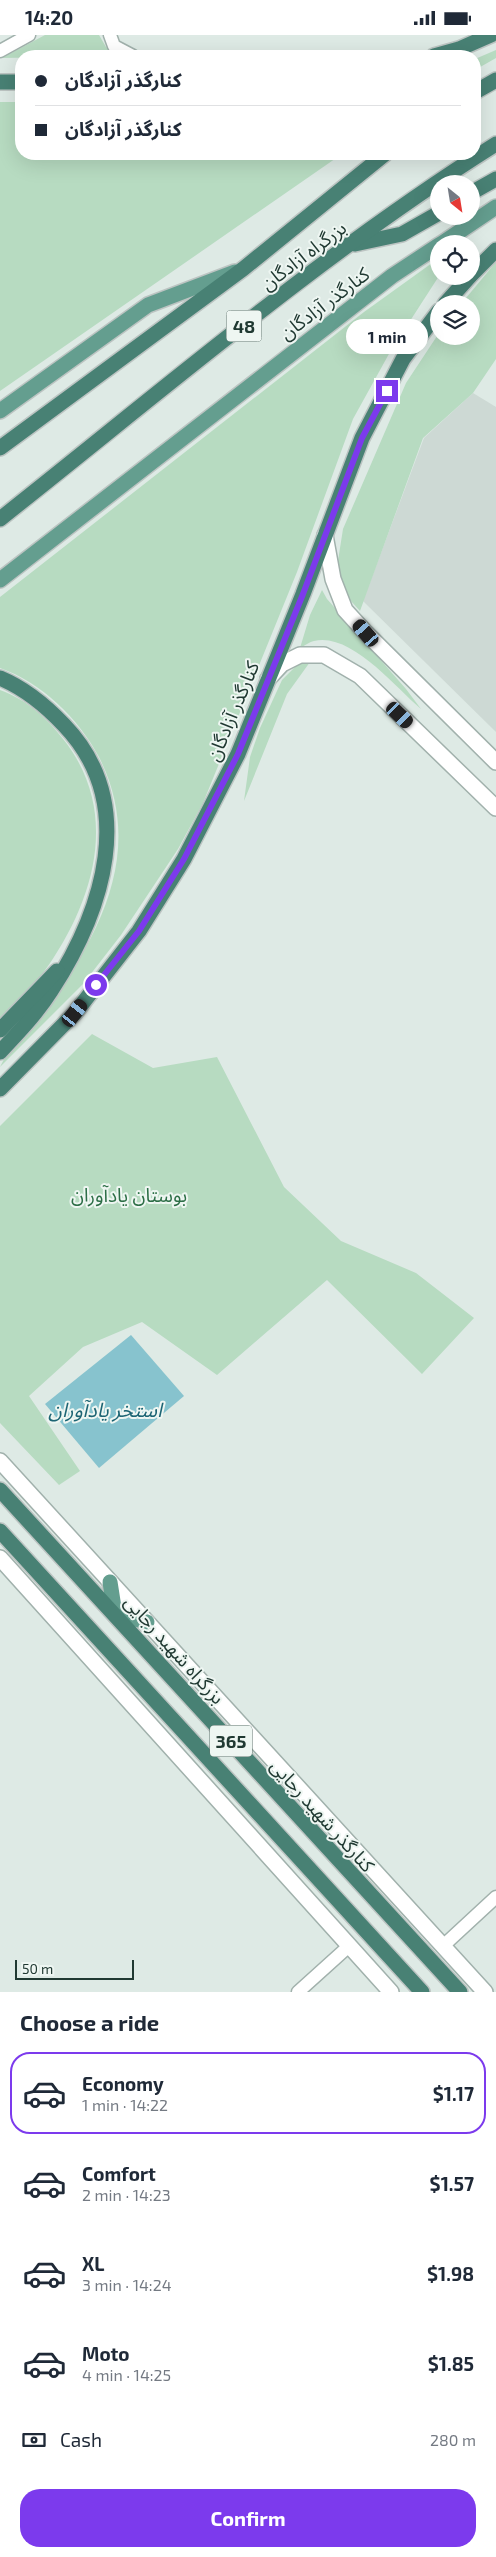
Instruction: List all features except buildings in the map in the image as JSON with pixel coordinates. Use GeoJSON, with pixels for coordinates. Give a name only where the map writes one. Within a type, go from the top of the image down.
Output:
{"type":"FeatureCollection","features":[{"type":"Feature","properties":{"kind":"highway"},"geometry":{"type":"LineString","coordinates":[[455,50],[491,35]]}},
{"type":"Feature","properties":{"kind":"highway"},"geometry":{"type":"LineString","coordinates":[[481,89],[496,80]]}},
{"type":"Feature","properties":{"kind":"highway"},"geometry":{"type":"LineString","coordinates":[[0,82],[15,83]]}},
{"type":"Feature","properties":{"kind":"highway","name":"بزرگراه آزادگان"},"geometry":{"type":"LineString","coordinates":[[481,154],[496,145]]}},
{"type":"Feature","properties":{"kind":"highway","name":"بزرگراه آزادگان"},"geometry":{"type":"LineString","coordinates":[[0,448],[243,269],[378,160]]}},
{"type":"Feature","properties":{"kind":"highway","name":"بزرگراه آزادگان"},"geometry":{"type":"LineString","coordinates":[[0,519],[349,245],[471,160]]}},
{"type":"Feature","properties":{"kind":"highway"},"geometry":{"type":"LineString","coordinates":[[480,188],[496,179]]}},
{"type":"Feature","properties":{"kind":"highway"},"geometry":{"type":"LineString","coordinates":[[349,245],[402,234],[430,218]]}},
{"type":"Feature","properties":{"kind":"highway"},"geometry":{"type":"LineString","coordinates":[[480,266],[496,250]]}},
{"type":"Feature","properties":{"kind":"highway"},"geometry":{"type":"LineString","coordinates":[[453,295],[462,285]]}},
{"type":"Feature","properties":{"kind":"highway","name":"کنارگذر آزادگان"},"geometry":{"type":"LineString","coordinates":[[0,1089],[75,1013],[139,931],[184,859],[229,772],[303,594],[362,438],[403,359],[430,323]]}},
{"type":"Feature","properties":{"kind":"highway"},"geometry":{"type":"LineString","coordinates":[[0,678],[36,699],[74,735],[86,753],[98,778],[105,807],[108,848],[104,873],[80,937],[67,962],[51,991],[0,1052]]}},
{"type":"Feature","properties":{"kind":"highway"},"geometry":{"type":"LineString","coordinates":[[0,1030],[40,986],[67,962]]}},
{"type":"Feature","properties":{"kind":"highway","name":"بزرگراه شهید رجایی"},"geometry":{"type":"LineString","coordinates":[[0,1490],[460,1992]]}},
{"type":"Feature","properties":{"kind":"highway","name":"365"},"geometry":{"type":"LineString","coordinates":[[0,1531],[422,1992]]}},
{"type":"Feature","properties":{"kind":"main road","name":"کنارگذر آزادگان"},"geometry":{"type":"LineString","coordinates":[[454,235],[496,207]]}},
{"type":"Feature","properties":{"kind":"main road","name":"کنارگذر آزادگان"},"geometry":{"type":"LineString","coordinates":[[0,580],[385,282],[430,251]]}},
{"type":"Feature","properties":{"kind":"main road"},"geometry":{"type":"LineString","coordinates":[[0,411],[148,305],[243,269]]}},
{"type":"Feature","properties":{"kind":"main road"},"geometry":{"type":"LineString","coordinates":[[110,1581],[115,1614],[146,1621]]}},
{"type":"Feature","properties":{"kind":"street"},"geometry":{"type":"LineString","coordinates":[[0,51],[29,35]]}},
{"type":"Feature","properties":{"kind":"street"},"geometry":{"type":"LineString","coordinates":[[110,35],[114,46],[122,50]]}},
{"type":"Feature","properties":{"kind":"street"},"geometry":{"type":"LineString","coordinates":[[325,535],[333,579],[345,610],[496,762]]}},
{"type":"Feature","properties":{"kind":"street"},"geometry":{"type":"LineString","coordinates":[[267,680],[282,664],[300,655],[324,655],[360,676],[496,808]]}},
{"type":"Feature","properties":{"kind":"street","name":"کنارگذر شهید رجایی"},"geometry":{"type":"LineString","coordinates":[[0,1461],[485,1992]]}},
{"type":"Feature","properties":{"kind":"street"},"geometry":{"type":"LineString","coordinates":[[18,1551],[1,1562],[391,1992]]}},
{"type":"Feature","properties":{"kind":"street"},"geometry":{"type":"LineString","coordinates":[[443,1946],[496,1897]]}},
{"type":"Feature","properties":{"kind":"street"},"geometry":{"type":"LineString","coordinates":[[298,1992],[349,1946]]}},
{"type":"Feature","properties":{"kind":"shaded area"},"geometry":{"type":"Polygon","coordinates":[[[473,393],[496,407],[496,732],[363,601],[424,438],[473,393]]]}},
{"type":"Feature","properties":{"kind":"green space"},"geometry":{"type":"Polygon","coordinates":[[[45,35],[99,35],[110,50],[17,50],[45,35]]]}},
{"type":"Feature","properties":{"kind":"green space"},"geometry":{"type":"Polygon","coordinates":[[[496,50],[496,58],[481,67],[481,56],[496,50]]]}},
{"type":"Feature","properties":{"kind":"green space"},"geometry":{"type":"Polygon","coordinates":[[[15,51],[15,58],[2,58],[15,51]]]}},
{"type":"Feature","properties":{"kind":"green space"},"geometry":{"type":"Polygon","coordinates":[[[0,102],[15,102],[15,160],[333,160],[0,391],[0,102]]]}},
{"type":"Feature","properties":{"kind":"green space"},"geometry":{"type":"Polygon","coordinates":[[[496,262],[496,359],[473,393],[423,438],[360,611],[342,591],[337,567],[343,529],[406,383],[431,345],[480,345],[480,295],[468,295],[477,285],[480,285],[480,281],[496,262]]]}},
{"type":"Feature","properties":{"kind":"green space"},"geometry":{"type":"Polygon","coordinates":[[[430,264],[430,285],[433,285],[390,352],[353,419],[297,572],[203,803],[178,849],[121,935],[83,984],[0,1067],[8,1053],[44,1011],[83,953],[110,891],[117,858],[118,825],[112,792],[99,757],[81,729],[44,692],[30,682],[0,668],[0,597],[364,312],[430,264]]]}},
{"type":"Feature","properties":{"kind":"green space"},"geometry":{"type":"Polygon","coordinates":[[[322,590],[327,599],[406,689],[421,709],[372,663],[343,645],[328,640],[314,641],[300,648],[310,615],[322,590]]]}},
{"type":"Feature","properties":{"kind":"green space"},"geometry":{"type":"Polygon","coordinates":[[[310,662],[287,694],[244,801],[250,757],[260,728],[282,680],[298,664],[310,662]]]}},
{"type":"Feature","properties":{"kind":"green space"},"geometry":{"type":"Polygon","coordinates":[[[0,690],[29,705],[53,727],[67,744],[83,771],[92,799],[96,828],[94,857],[88,885],[78,913],[48,966],[0,1021],[0,690]]]}},
{"type":"Feature","properties":{"kind":"green space","name":"بوستان یادآوران"},"geometry":{"type":"Polygon","coordinates":[[[92,1034],[153,1068],[217,1057],[284,1187],[341,1241],[416,1273],[474,1318],[422,1374],[327,1280],[217,1375],[142,1322],[83,1347],[29,1396],[80,1471],[59,1485],[0,1423],[0,1126],[92,1034]]]}},
{"type":"Feature","properties":{"kind":"water","name":"استخر یادآوران"},"geometry":{"type":"Polygon","coordinates":[[[131,1335],[184,1396],[99,1468],[45,1404],[131,1335]]]}},
{"type":"Feature","properties":{"kind":"route"},"geometry":{"type":"LineString","coordinates":[[96,985],[139,931],[184,859],[238,754],[303,594],[362,438],[387,391]]}}]}
